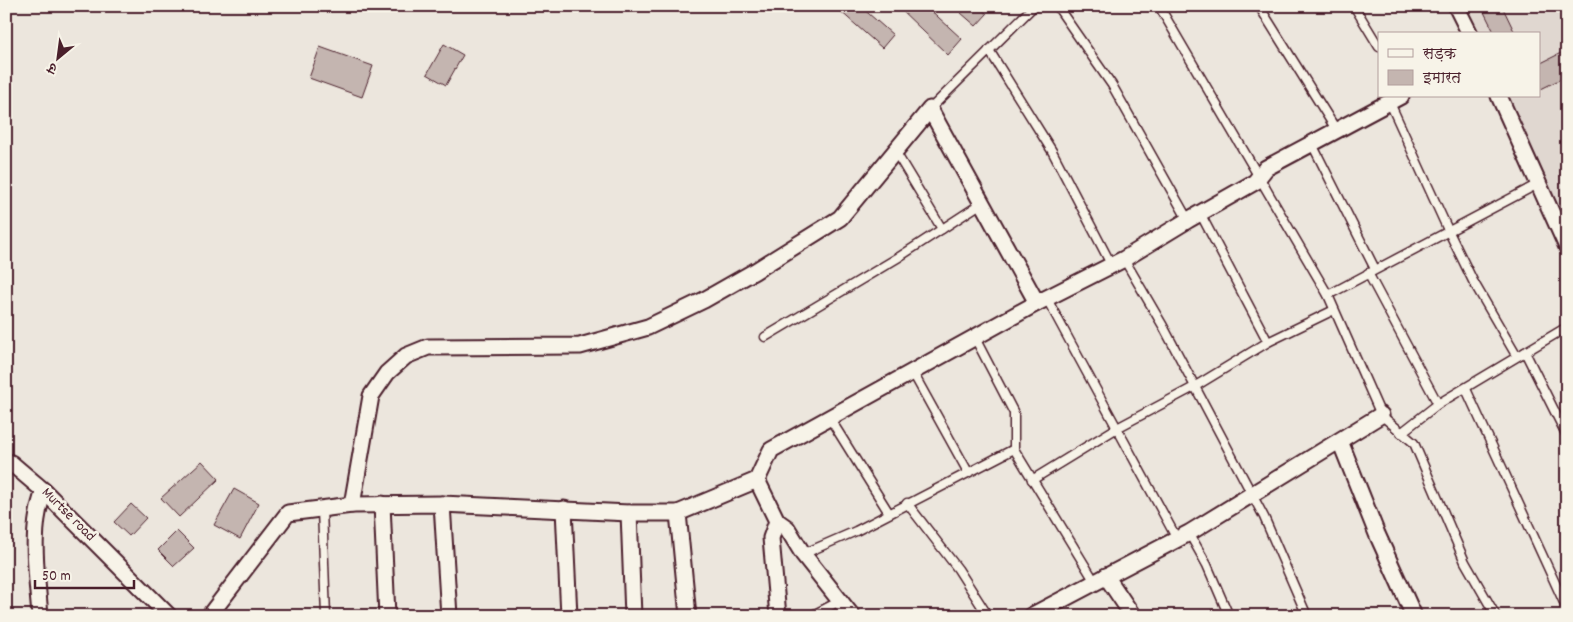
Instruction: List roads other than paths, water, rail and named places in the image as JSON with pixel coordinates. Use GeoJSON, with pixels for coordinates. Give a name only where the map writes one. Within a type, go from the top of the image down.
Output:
{"type":"FeatureCollection","features":[{"type":"Feature","properties":{"kind":"street"},"geometry":{"type":"LineString","coordinates":[[1456,6],[1469,32]]}},
{"type":"Feature","properties":{"kind":"street"},"geometry":{"type":"LineString","coordinates":[[1500,98],[1567,247]]}},
{"type":"Feature","properties":{"kind":"street"},"geometry":{"type":"LineString","coordinates":[[210,616],[288,513],[352,505],[442,504],[629,513],[678,513],[757,480],[771,450],[912,371],[1042,301],[1118,263],[1194,216],[1255,182],[1266,168],[1395,100]]}},
{"type":"Feature","properties":{"kind":"street"},"geometry":{"type":"LineString","coordinates":[[352,505],[371,396],[387,373],[406,356],[428,347],[580,346],[648,327],[746,276],[840,218],[930,109],[982,203],[1042,301]]}},
{"type":"Feature","properties":{"kind":"street"},"geometry":{"type":"LineString","coordinates":[[1031,616],[1183,536],[1381,415]]}},
{"type":"Feature","properties":{"kind":"street"},"geometry":{"type":"LineString","coordinates":[[1340,441],[1377,534],[1414,616]]}},
{"type":"Feature","properties":{"kind":"street","name":"Murtse road"},"geometry":{"type":"LineString","coordinates":[[6,462],[11,463],[44,491],[169,616]]}},
{"type":"Feature","properties":{"kind":"street"},"geometry":{"type":"LineString","coordinates":[[757,480],[777,521],[787,528],[803,554],[852,616]]}},
{"type":"Feature","properties":{"kind":"street"},"geometry":{"type":"LineString","coordinates":[[40,616],[35,545],[37,508],[44,491]]}},
{"type":"Feature","properties":{"kind":"street"},"geometry":{"type":"LineString","coordinates":[[382,504],[387,616]]}},
{"type":"Feature","properties":{"kind":"street"},"geometry":{"type":"LineString","coordinates":[[442,504],[449,616]]}},
{"type":"Feature","properties":{"kind":"street"},"geometry":{"type":"LineString","coordinates":[[564,509],[569,616]]}},
{"type":"Feature","properties":{"kind":"street"},"geometry":{"type":"LineString","coordinates":[[629,513],[633,616]]}},
{"type":"Feature","properties":{"kind":"street"},"geometry":{"type":"LineString","coordinates":[[678,513],[688,616]]}},
{"type":"Feature","properties":{"kind":"street"},"geometry":{"type":"LineString","coordinates":[[777,521],[771,538],[778,616]]}},
{"type":"Feature","properties":{"kind":"street"},"geometry":{"type":"LineString","coordinates":[[1101,580],[1133,616]]}},
{"type":"Feature","properties":{"kind":"lane"},"geometry":{"type":"LineString","coordinates":[[930,109],[1034,6]]}},
{"type":"Feature","properties":{"kind":"lane"},"geometry":{"type":"LineString","coordinates":[[1057,6],[1112,85],[1194,216],[1268,342]]}},
{"type":"Feature","properties":{"kind":"lane"},"geometry":{"type":"LineString","coordinates":[[1159,6],[1260,175],[1328,295],[1381,415],[1414,443],[1465,562],[1496,616]]}},
{"type":"Feature","properties":{"kind":"lane"},"geometry":{"type":"LineString","coordinates":[[1259,6],[1336,131]]}},
{"type":"Feature","properties":{"kind":"lane"},"geometry":{"type":"LineString","coordinates":[[1354,6],[1378,45]]}},
{"type":"Feature","properties":{"kind":"lane"},"geometry":{"type":"LineString","coordinates":[[989,50],[1052,151],[1118,263],[1163,326],[1252,495],[1307,616]]}},
{"type":"Feature","properties":{"kind":"lane"},"geometry":{"type":"LineString","coordinates":[[1395,100],[1448,230],[1473,280],[1516,355]]}},
{"type":"Feature","properties":{"kind":"lane"},"geometry":{"type":"LineString","coordinates":[[1312,144],[1438,404]]}},
{"type":"Feature","properties":{"kind":"lane"},"geometry":{"type":"LineString","coordinates":[[894,151],[942,229]]}},
{"type":"Feature","properties":{"kind":"lane"},"geometry":{"type":"LineString","coordinates":[[1328,295],[1538,184]]}},
{"type":"Feature","properties":{"kind":"lane"},"geometry":{"type":"LineString","coordinates":[[765,337],[982,203]]}},
{"type":"Feature","properties":{"kind":"lane"},"geometry":{"type":"LineString","coordinates":[[1042,301],[1183,536],[1207,565],[1229,616]]}},
{"type":"Feature","properties":{"kind":"lane"},"geometry":{"type":"LineString","coordinates":[[1032,480],[1117,428],[1194,387],[1268,342],[1334,310]]}},
{"type":"Feature","properties":{"kind":"lane"},"geometry":{"type":"LineString","coordinates":[[1402,433],[1438,404],[1466,389],[1516,355],[1525,352],[1567,327]]}},
{"type":"Feature","properties":{"kind":"lane"},"geometry":{"type":"LineString","coordinates":[[975,338],[1014,413],[1014,449],[1032,480],[1101,580]]}},
{"type":"Feature","properties":{"kind":"lane"},"geometry":{"type":"LineString","coordinates":[[1525,352],[1567,436]]}},
{"type":"Feature","properties":{"kind":"lane"},"geometry":{"type":"LineString","coordinates":[[912,371],[968,472]]}},
{"type":"Feature","properties":{"kind":"lane"},"geometry":{"type":"LineString","coordinates":[[1466,389],[1567,609]]}},
{"type":"Feature","properties":{"kind":"lane"},"geometry":{"type":"LineString","coordinates":[[829,417],[889,513]]}},
{"type":"Feature","properties":{"kind":"lane"},"geometry":{"type":"LineString","coordinates":[[803,554],[856,531],[1014,449]]}},
{"type":"Feature","properties":{"kind":"lane"},"geometry":{"type":"LineString","coordinates":[[907,503],[958,568],[988,616]]}},
{"type":"Feature","properties":{"kind":"lane"},"geometry":{"type":"LineString","coordinates":[[322,509],[326,616]]}},
{"type":"Feature","properties":{"kind":"lane"},"geometry":{"type":"LineString","coordinates":[[810,616],[840,601]]}}]}
